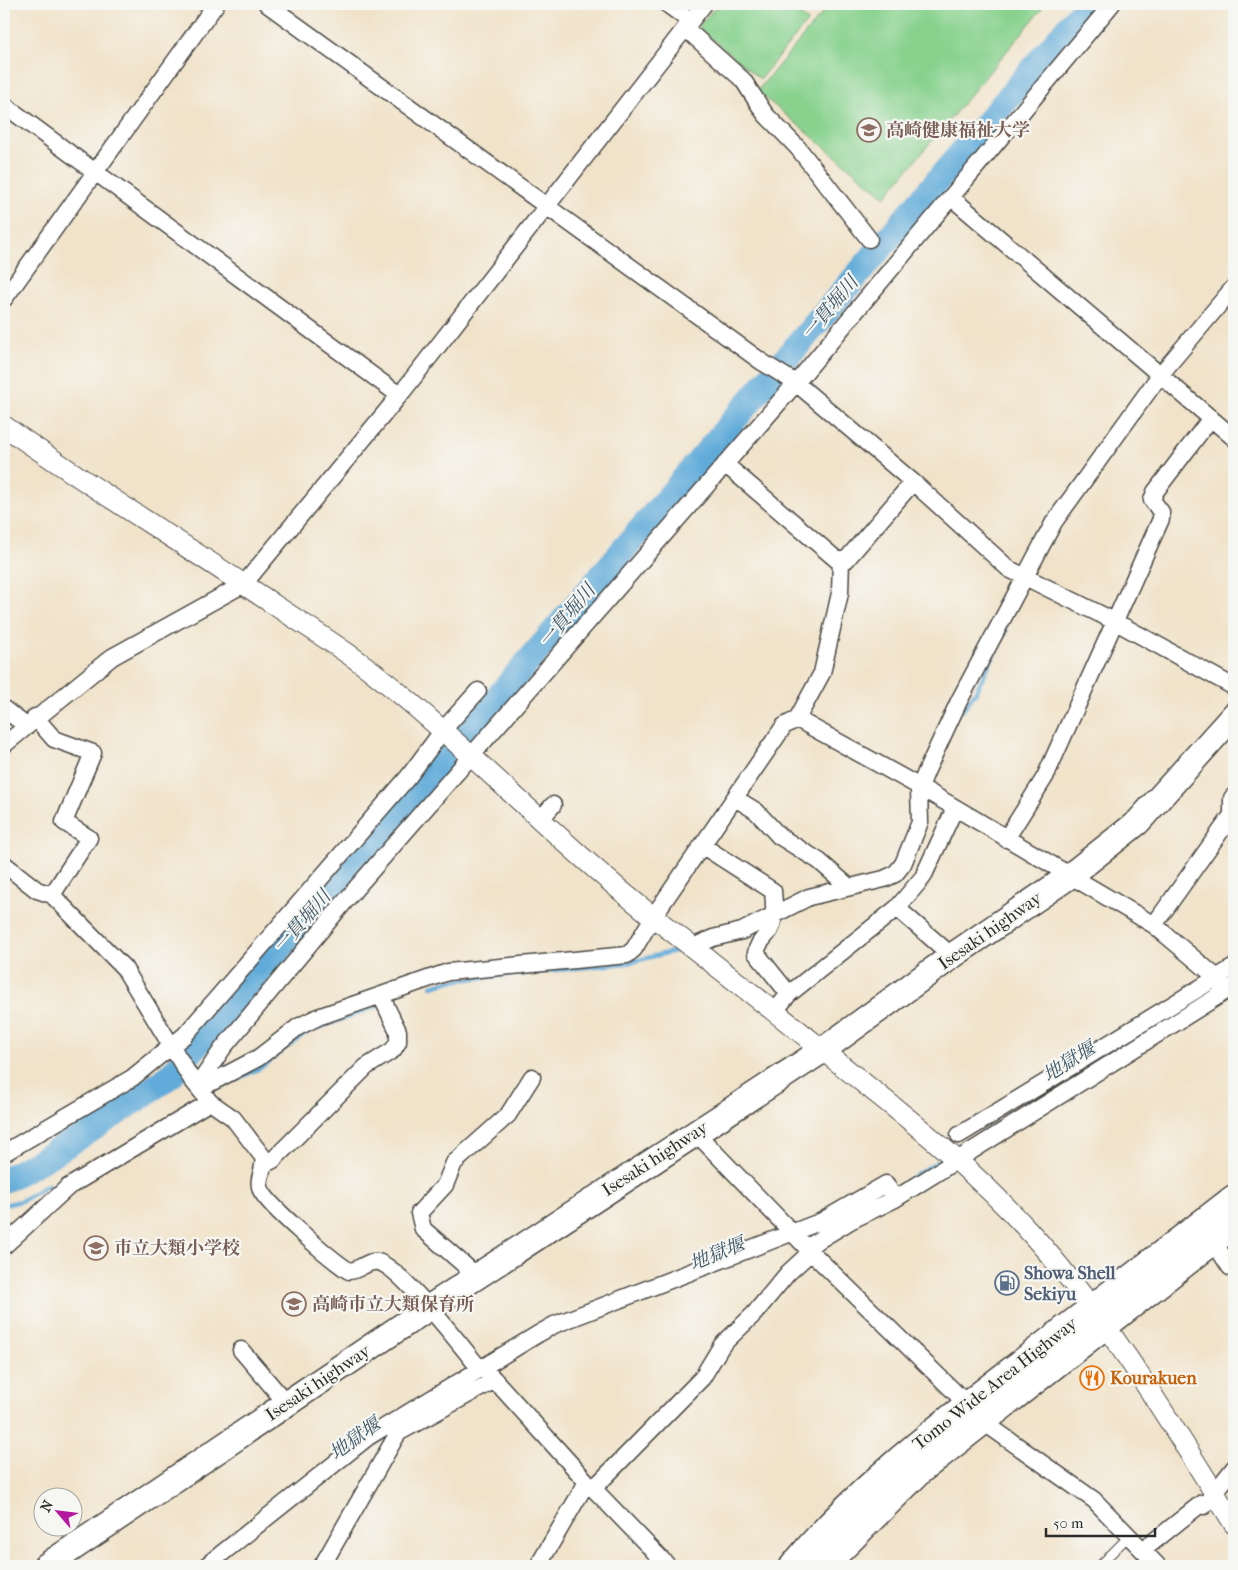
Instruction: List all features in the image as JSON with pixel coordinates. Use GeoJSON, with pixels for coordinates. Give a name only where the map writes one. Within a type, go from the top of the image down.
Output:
{"type":"FeatureCollection","features":[{"type":"Feature","properties":{"kind":"highway","name":"Tomo Wide Area Highway"},"geometry":{"type":"LineString","coordinates":[[793,1566],[849,1506],[907,1454],[974,1413],[1099,1316],[1234,1198]]}},
{"type":"Feature","properties":{"kind":"highway","name":"Tomo Wide Area Highway"},"geometry":{"type":"LineString","coordinates":[[1099,1316],[1214,1241],[1234,1225]]}},
{"type":"Feature","properties":{"kind":"highway","name":"Tomo Wide Area Highway"},"geometry":{"type":"LineString","coordinates":[[824,1566],[921,1470],[974,1413]]}},
{"type":"Feature","properties":{"kind":"main road","name":"Isesaki highway"},"geometry":{"type":"LineString","coordinates":[[46,1566],[430,1307],[823,1050],[952,956],[1072,875],[1138,822],[1234,715]]}},
{"type":"Feature","properties":{"kind":"street"},"geometry":{"type":"LineString","coordinates":[[4,299],[216,4]]}},
{"type":"Feature","properties":{"kind":"street"},"geometry":{"type":"LineString","coordinates":[[267,4],[546,207],[765,364],[794,382],[913,482],[1009,569],[1114,621],[1234,687]]}},
{"type":"Feature","properties":{"kind":"street"},"geometry":{"type":"LineString","coordinates":[[667,4],[743,80],[765,114],[798,148],[869,239]]}},
{"type":"Feature","properties":{"kind":"street"},"geometry":{"type":"LineString","coordinates":[[4,744],[30,721],[112,657],[244,584],[399,395],[704,4]]}},
{"type":"Feature","properties":{"kind":"street"},"geometry":{"type":"LineString","coordinates":[[197,1084],[223,1048],[358,887],[471,754],[725,464],[952,198],[1112,4]]}},
{"type":"Feature","properties":{"kind":"street"},"geometry":{"type":"LineString","coordinates":[[4,105],[399,395]]}},
{"type":"Feature","properties":{"kind":"street"},"geometry":{"type":"LineString","coordinates":[[952,198],[1234,438]]}},
{"type":"Feature","properties":{"kind":"street"},"geometry":{"type":"LineString","coordinates":[[693,947],[713,938],[742,931],[809,897],[884,879],[895,874],[903,864],[920,822],[920,787],[959,701],[1024,575],[1059,515],[1160,375],[1234,287]]}},
{"type":"Feature","properties":{"kind":"street"},"geometry":{"type":"LineString","coordinates":[[1006,839],[1045,778],[1114,621],[1162,519],[1161,512],[1152,500],[1155,492],[1211,418]]}},
{"type":"Feature","properties":{"kind":"street"},"geometry":{"type":"LineString","coordinates":[[4,426],[88,485],[244,584],[370,669],[471,754],[540,820],[653,917],[775,1011],[992,1192],[1029,1231],[1099,1316],[1234,1524]]}},
{"type":"Feature","properties":{"kind":"street"},"geometry":{"type":"LineString","coordinates":[[725,464],[837,560],[846,560],[913,482]]}},
{"type":"Feature","properties":{"kind":"street"},"geometry":{"type":"LineString","coordinates":[[197,1084],[258,1058],[298,1027],[318,1017],[382,996],[423,979],[448,972],[627,955],[634,949],[653,917],[784,726],[796,719],[822,673],[840,593],[841,560]]}},
{"type":"Feature","properties":{"kind":"street"},"geometry":{"type":"LineString","coordinates":[[4,1153],[132,1078],[174,1049],[409,776],[478,691]]}},
{"type":"Feature","properties":{"kind":"street"},"geometry":{"type":"LineString","coordinates":[[4,709],[30,721],[54,738],[93,753],[64,822],[89,838],[52,895]]}},
{"type":"Feature","properties":{"kind":"street"},"geometry":{"type":"LineString","coordinates":[[538,1566],[590,1485],[702,1378],[722,1345],[754,1314],[808,1250],[852,1220],[895,1199],[957,1161],[1230,989],[1154,925],[920,787],[796,719]]}},
{"type":"Feature","properties":{"kind":"street"},"geometry":{"type":"LineString","coordinates":[[1154,925],[1232,815],[1232,798],[1234,796]]}},
{"type":"Feature","properties":{"kind":"street"},"geometry":{"type":"LineString","coordinates":[[735,798],[756,811],[779,836],[819,861],[849,887]]}},
{"type":"Feature","properties":{"kind":"street"},"geometry":{"type":"LineString","coordinates":[[540,820],[553,805]]}},
{"type":"Feature","properties":{"kind":"street"},"geometry":{"type":"LineString","coordinates":[[775,1011],[790,994],[897,908],[923,877],[955,808]]}},
{"type":"Feature","properties":{"kind":"street"},"geometry":{"type":"LineString","coordinates":[[703,846],[773,890],[774,915],[770,929],[758,944],[756,953],[790,994]]}},
{"type":"Feature","properties":{"kind":"street"},"geometry":{"type":"LineString","coordinates":[[4,864],[37,890],[52,895],[124,968],[174,1049],[210,1102],[233,1118],[263,1157],[264,1164],[260,1182],[266,1197],[329,1256],[349,1271],[355,1271],[371,1262],[379,1262],[430,1307],[481,1367],[668,1566]]}},
{"type":"Feature","properties":{"kind":"street"},"geometry":{"type":"LineString","coordinates":[[897,908],[952,956]]}},
{"type":"Feature","properties":{"kind":"street"},"geometry":{"type":"LineString","coordinates":[[959,1135],[1234,967]]}},
{"type":"Feature","properties":{"kind":"street"},"geometry":{"type":"LineString","coordinates":[[264,1164],[273,1160],[366,1067],[392,1050],[398,1042],[398,1031],[382,996]]}},
{"type":"Feature","properties":{"kind":"street"},"geometry":{"type":"LineString","coordinates":[[477,1276],[423,1229],[419,1213],[445,1185],[454,1163],[508,1115],[532,1077]]}},
{"type":"Feature","properties":{"kind":"street"},"geometry":{"type":"LineString","coordinates":[[4,1246],[68,1187],[210,1102]]}},
{"type":"Feature","properties":{"kind":"street"},"geometry":{"type":"LineString","coordinates":[[695,1132],[808,1250],[974,1413],[1094,1500],[1158,1566]]}},
{"type":"Feature","properties":{"kind":"street"},"geometry":{"type":"LineString","coordinates":[[206,1566],[368,1437],[481,1367],[554,1326],[822,1221],[886,1184],[895,1199]]}},
{"type":"Feature","properties":{"kind":"street"},"geometry":{"type":"LineString","coordinates":[[1214,1241],[1230,1266],[1234,1269]]}},
{"type":"Feature","properties":{"kind":"street"},"geometry":{"type":"LineString","coordinates":[[241,1350],[287,1404]]}},
{"type":"Feature","properties":{"kind":"street"},"geometry":{"type":"LineString","coordinates":[[322,1566],[398,1433],[494,1380]]}},
{"type":"Feature","properties":{"kind":"street"},"geometry":{"type":"LineString","coordinates":[[1143,1550],[1202,1503],[1204,1506],[1234,1468]]}},
{"type":"Feature","properties":{"kind":"lane"},"geometry":{"type":"LineString","coordinates":[[1099,1566],[1130,1535]]}},
{"type":"Feature","properties":{"kind":"green space"},"geometry":{"type":"Polygon","coordinates":[[[718,4],[787,4],[808,21],[760,79],[698,27],[718,4]]]}},
{"type":"Feature","properties":{"kind":"green space","name":"高崎健康福祉大学"},"geometry":{"type":"Polygon","coordinates":[[[830,4],[1036,4],[1042,9],[885,197],[757,91],[830,4]]]}},
{"type":"Feature","properties":{"kind":"waterway","name":"一貫堀川"},"geometry":{"type":"LineString","coordinates":[[4,1180],[47,1157],[89,1131],[170,1076],[540,648],[1088,4]]}},
{"type":"Feature","properties":{"kind":"waterway"},"geometry":{"type":"LineString","coordinates":[[962,711],[975,693],[1006,630]]}},
{"type":"Feature","properties":{"kind":"waterway"},"geometry":{"type":"LineString","coordinates":[[432,986],[450,981],[627,963],[683,949]]}},
{"type":"Feature","properties":{"kind":"waterway"},"geometry":{"type":"LineString","coordinates":[[224,1085],[260,1068],[305,1033],[382,1004]]}},
{"type":"Feature","properties":{"kind":"waterway","name":"地獄堰"},"geometry":{"type":"LineString","coordinates":[[955,1151],[1173,1014]]}},
{"type":"Feature","properties":{"kind":"waterway","name":"地獄堰"},"geometry":{"type":"LineString","coordinates":[[894,1190],[946,1156]]}},
{"type":"Feature","properties":{"kind":"waterway"},"geometry":{"type":"LineString","coordinates":[[4,1205],[21,1201],[48,1185]]}},
{"type":"Feature","properties":{"kind":"place","name":"高崎健康福祉大学"},"geometry":{"type":"Point","coordinates":[869,130]}},
{"type":"Feature","properties":{"kind":"place","name":"市立大類小学校"},"geometry":{"type":"Point","coordinates":[96,1248]}},
{"type":"Feature","properties":{"kind":"place","name":"Showa Shell Sekiyu"},"geometry":{"type":"Point","coordinates":[1007,1283]}},
{"type":"Feature","properties":{"kind":"place","name":"高崎市立大類保育所"},"geometry":{"type":"Point","coordinates":[294,1304]}},
{"type":"Feature","properties":{"kind":"place","name":"Kourakuen"},"geometry":{"type":"Point","coordinates":[1092,1378]}}]}
